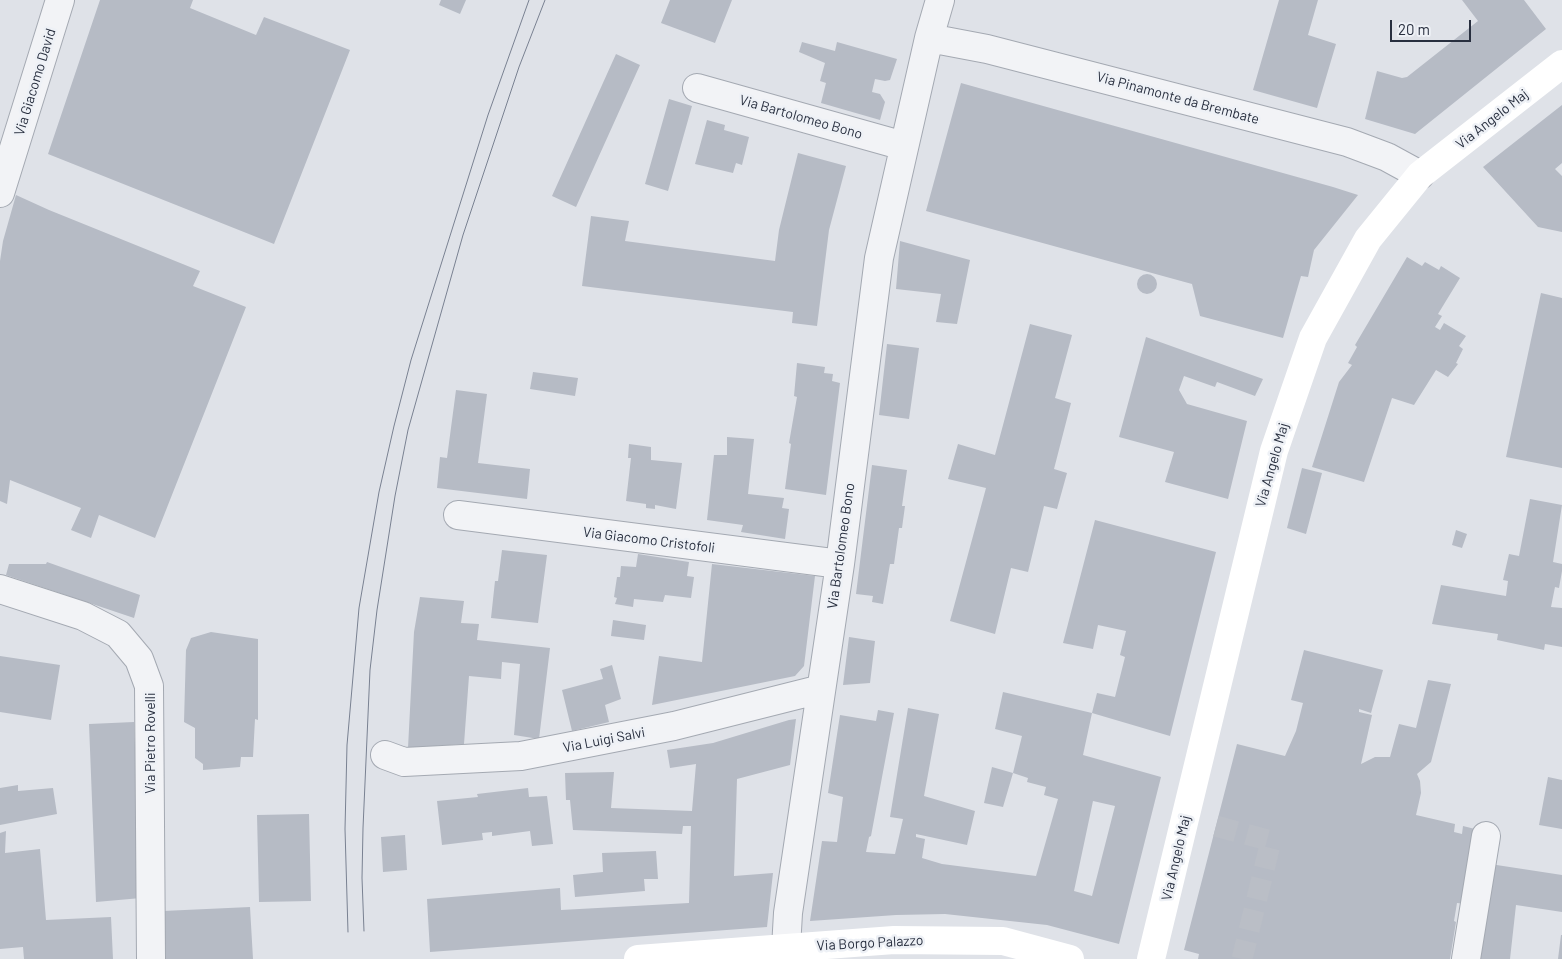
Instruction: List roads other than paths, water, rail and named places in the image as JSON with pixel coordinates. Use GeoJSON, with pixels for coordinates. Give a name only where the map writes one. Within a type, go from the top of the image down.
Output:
{"type":"FeatureCollection","features":[{"type":"Feature","properties":{"kind":"main road","name":"Via Angelo Maj"},"geometry":{"type":"LineString","coordinates":[[1151,959],[1274,451],[1313,338],[1368,239],[1420,175],[1562,64]]}},
{"type":"Feature","properties":{"kind":"main road","name":"Via Borgo Palazzo"},"geometry":{"type":"LineString","coordinates":[[638,959],[894,940],[1003,941],[1070,959]]}},
{"type":"Feature","properties":{"kind":"street","name":"Via Giacomo David"},"geometry":{"type":"LineString","coordinates":[[0,193],[60,0]]}},
{"type":"Feature","properties":{"kind":"street","name":"Via Bartolomeo Bono"},"geometry":{"type":"LineString","coordinates":[[786,948],[788,913],[840,564],[879,258],[929,38],[940,0]]}},
{"type":"Feature","properties":{"kind":"street","name":"Via Pinamonte da Brembate"},"geometry":{"type":"LineString","coordinates":[[929,38],[987,49],[1347,142],[1386,157],[1420,175]]}},
{"type":"Feature","properties":{"kind":"street","name":"Via Bartolomeo Bono"},"geometry":{"type":"LineString","coordinates":[[697,88],[904,146]]}},
{"type":"Feature","properties":{"kind":"street","name":"Via Giacomo Cristofoli"},"geometry":{"type":"LineString","coordinates":[[458,515],[840,564]]}},
{"type":"Feature","properties":{"kind":"street","name":"Via Pietro Rovelli"},"geometry":{"type":"LineString","coordinates":[[0,589],[83,616],[118,634],[139,659],[149,686],[151,959]]}},
{"type":"Feature","properties":{"kind":"street","name":"Via Luigi Salvi"},"geometry":{"type":"LineString","coordinates":[[386,755],[404,762],[521,756],[674,726],[820,689]]}},
{"type":"Feature","properties":{"kind":"street"},"geometry":{"type":"LineString","coordinates":[[1466,959],[1486,836]]}},
{"type":"Feature","properties":{"kind":"tunnel"},"geometry":{"type":"LineString","coordinates":[[1216,826],[1271,841],[1242,959]]}},
{"type":"Feature","properties":{"kind":"tram line"},"geometry":{"type":"LineString","coordinates":[[348,932],[345,829],[347,745],[359,608],[379,492],[411,360],[488,115],[529,0]]}},
{"type":"Feature","properties":{"kind":"tram line"},"geometry":{"type":"LineString","coordinates":[[364,931],[363,828],[370,670],[377,610],[395,496],[408,430],[463,235],[519,67],[545,0]]}}]}
